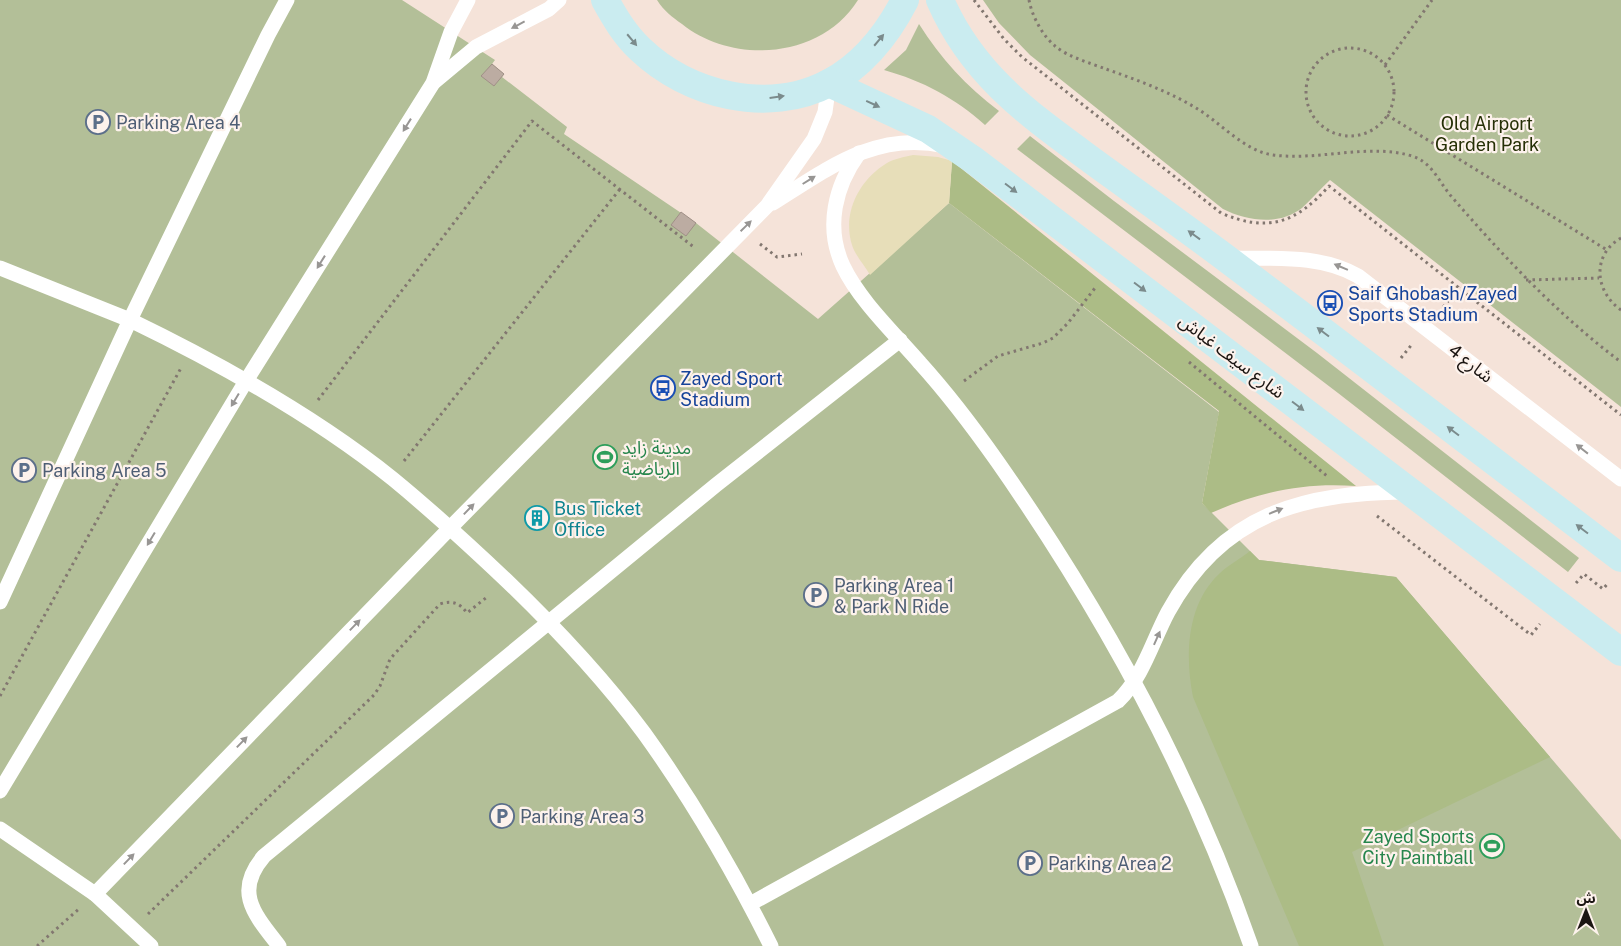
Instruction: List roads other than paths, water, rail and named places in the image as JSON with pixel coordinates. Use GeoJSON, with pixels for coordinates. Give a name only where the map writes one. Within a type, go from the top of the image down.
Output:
{"type":"FeatureCollection","features":[{"type":"Feature","properties":{"kind":"street"},"geometry":{"type":"LineString","coordinates":[[605,0],[620,26],[639,49],[661,68],[686,82],[714,92],[743,98],[773,98],[792,95],[829,83],[860,61],[879,41],[905,0]]}},
{"type":"Feature","properties":{"kind":"street"},"geometry":{"type":"LineString","coordinates":[[940,0],[949,21],[972,57],[1000,89],[1032,117],[1225,258],[1621,558]]}},
{"type":"Feature","properties":{"kind":"street","name":"شارع سيف غباش"},"geometry":{"type":"LineString","coordinates":[[829,83],[928,129],[959,150],[1621,652]]}},
{"type":"Feature","properties":{"kind":"lane"},"geometry":{"type":"LineString","coordinates":[[0,602],[130,320],[259,53],[287,0]]}},
{"type":"Feature","properties":{"kind":"lane"},"geometry":{"type":"LineString","coordinates":[[0,791],[246,381],[433,83],[451,32],[468,0]]}},
{"type":"Feature","properties":{"kind":"lane"},"geometry":{"type":"LineString","coordinates":[[433,83],[476,47],[549,9],[559,0]]}},
{"type":"Feature","properties":{"kind":"lane"},"geometry":{"type":"LineString","coordinates":[[96,894],[451,527],[767,206],[814,139],[825,112],[829,83]]}},
{"type":"Feature","properties":{"kind":"lane"},"geometry":{"type":"LineString","coordinates":[[767,206],[841,160],[859,153],[885,146],[919,143],[959,150]]}},
{"type":"Feature","properties":{"kind":"lane"},"geometry":{"type":"LineString","coordinates":[[859,153],[845,175],[836,199],[834,234],[838,251],[856,287],[948,394],[997,461],[1093,609],[1158,725],[1200,817],[1252,946]]}},
{"type":"Feature","properties":{"kind":"lane","name":"شارع 4"},"geometry":{"type":"LineString","coordinates":[[1225,258],[1329,263],[1358,276],[1621,479]]}},
{"type":"Feature","properties":{"kind":"lane"},"geometry":{"type":"LineString","coordinates":[[0,268],[130,320],[192,350],[246,381],[305,417],[391,477],[451,527],[550,622],[598,676],[643,732],[694,806],[722,852],[771,946]]}},
{"type":"Feature","properties":{"kind":"lane"},"geometry":{"type":"LineString","coordinates":[[279,946],[253,912],[249,900],[248,888],[256,865],[264,856],[716,485],[900,340]]}},
{"type":"Feature","properties":{"kind":"lane"},"geometry":{"type":"LineString","coordinates":[[750,904],[1110,706],[1124,695],[1146,661],[1168,613],[1196,570],[1214,552],[1257,519],[1304,502],[1328,496],[1368,492],[1410,492]]}},
{"type":"Feature","properties":{"kind":"lane"},"geometry":{"type":"LineString","coordinates":[[0,829],[96,894],[151,946]]}},
{"type":"Feature","properties":{"kind":"place","name":"Parking Area 4"},"geometry":{"type":"Point","coordinates":[98,122]}},
{"type":"Feature","properties":{"kind":"place","name":"Saif Ghobash/Zayed Sports Stadium"},"geometry":{"type":"Point","coordinates":[1330,303]}},
{"type":"Feature","properties":{"kind":"place","name":"Zayed Sport Stadium"},"geometry":{"type":"Point","coordinates":[663,388]}},
{"type":"Feature","properties":{"kind":"place","name":"مدينة زايد الرياضية"},"geometry":{"type":"Point","coordinates":[605,457]}},
{"type":"Feature","properties":{"kind":"place","name":"Parking Area 5"},"geometry":{"type":"Point","coordinates":[24,470]}},
{"type":"Feature","properties":{"kind":"place","name":"Bus Ticket Office"},"geometry":{"type":"Point","coordinates":[537,518]}},
{"type":"Feature","properties":{"kind":"place","name":"Parking Area 1 & Park N Ride"},"geometry":{"type":"Point","coordinates":[816,595]}},
{"type":"Feature","properties":{"kind":"place","name":"Parking Area 3"},"geometry":{"type":"Point","coordinates":[502,816]}},
{"type":"Feature","properties":{"kind":"place","name":"Zayed Sports City Paintball"},"geometry":{"type":"Point","coordinates":[1492,846]}},
{"type":"Feature","properties":{"kind":"place","name":"Parking Area 2"},"geometry":{"type":"Point","coordinates":[1030,863]}},
{"type":"Feature","properties":{"kind":"park label","name":"Old Airport Garden Park"},"geometry":{"type":"Point","coordinates":[1487,133]}}]}
